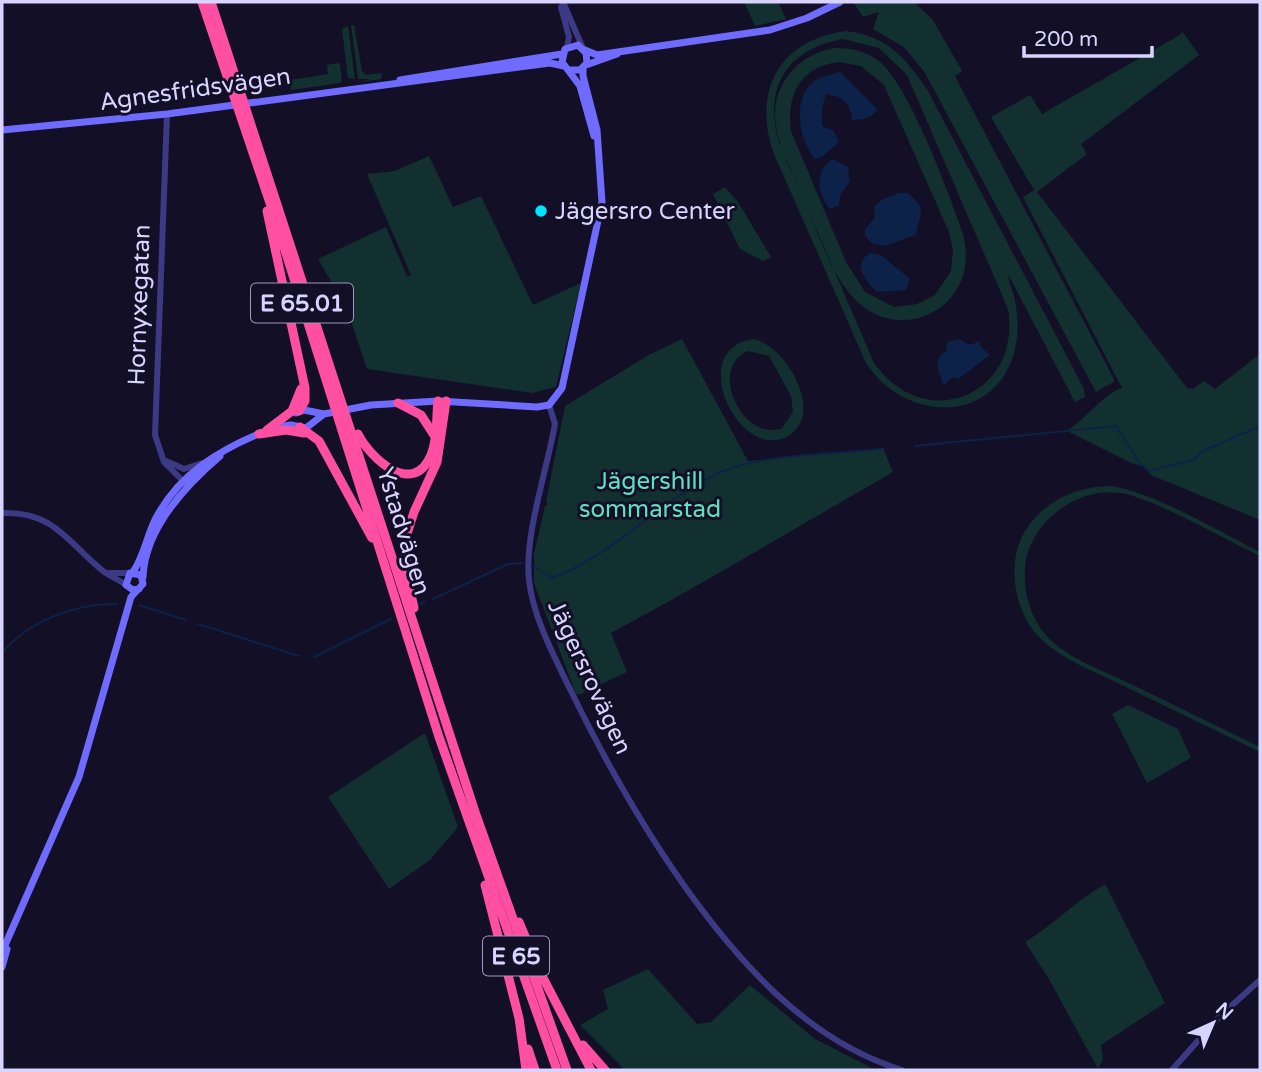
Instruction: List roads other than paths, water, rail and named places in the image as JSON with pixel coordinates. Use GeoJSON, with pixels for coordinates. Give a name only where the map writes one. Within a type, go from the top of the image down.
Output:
{"type":"FeatureCollection","features":[{"type":"Feature","properties":{"kind":"highway","name":"Ystadvägen"},"geometry":{"type":"LineString","coordinates":[[202,2],[255,158],[475,842],[557,1070]]}},
{"type":"Feature","properties":{"kind":"highway","name":"Ystadvägen"},"geometry":{"type":"LineString","coordinates":[[211,2],[335,375],[433,684],[487,846],[567,1070]]}},
{"type":"Feature","properties":{"kind":"highway"},"geometry":{"type":"LineString","coordinates":[[255,158],[303,377],[306,397],[298,412]]}},
{"type":"Feature","properties":{"kind":"highway"},"geometry":{"type":"LineString","coordinates":[[335,375],[364,445],[382,466],[402,472],[421,467],[431,454],[442,401]]}},
{"type":"Feature","properties":{"kind":"highway"},"geometry":{"type":"LineString","coordinates":[[259,434],[292,411],[299,398],[303,377]]}},
{"type":"Feature","properties":{"kind":"highway"},"geometry":{"type":"LineString","coordinates":[[433,684],[433,673],[409,589],[405,549],[414,512],[437,462],[442,401]]}},
{"type":"Feature","properties":{"kind":"highway"},"geometry":{"type":"LineString","coordinates":[[398,403],[421,415],[434,437]]}},
{"type":"Feature","properties":{"kind":"highway"},"geometry":{"type":"LineString","coordinates":[[300,427],[316,438],[369,530],[397,606]]}},
{"type":"Feature","properties":{"kind":"highway"},"geometry":{"type":"LineString","coordinates":[[259,434],[286,430],[299,432],[312,438],[327,456]]}},
{"type":"Feature","properties":{"kind":"highway"},"geometry":{"type":"LineString","coordinates":[[475,842],[522,1034],[526,1070]]}},
{"type":"Feature","properties":{"kind":"highway"},"geometry":{"type":"LineString","coordinates":[[487,846],[541,974],[591,1070]]}},
{"type":"Feature","properties":{"kind":"highway"},"geometry":{"type":"LineString","coordinates":[[567,1022],[606,1070]]}},
{"type":"Feature","properties":{"kind":"highway"},"geometry":{"type":"LineString","coordinates":[[522,1034],[536,1070]]}},
{"type":"Feature","properties":{"kind":"main road"},"geometry":{"type":"LineString","coordinates":[[598,144],[580,86],[567,68],[562,54],[567,47],[575,45],[597,55],[770,30],[807,18],[840,2]]}},
{"type":"Feature","properties":{"kind":"main road"},"geometry":{"type":"LineString","coordinates":[[274,428],[298,412],[325,414],[356,407],[398,403],[442,401],[549,405],[562,388],[602,196],[598,144],[584,67],[587,60],[584,49]]}},
{"type":"Feature","properties":{"kind":"main road"},"geometry":{"type":"LineString","coordinates":[[567,68],[584,67],[631,50]]}},
{"type":"Feature","properties":{"kind":"main road","name":"Agnesfridsvägen"},"geometry":{"type":"LineString","coordinates":[[393,82],[412,76],[562,54]]}},
{"type":"Feature","properties":{"kind":"main road","name":"Agnesfridsvägen"},"geometry":{"type":"LineString","coordinates":[[2,130],[167,114],[550,63],[567,68]]}},
{"type":"Feature","properties":{"kind":"main road"},"geometry":{"type":"LineString","coordinates":[[298,412],[295,420],[300,427]]}},
{"type":"Feature","properties":{"kind":"main road"},"geometry":{"type":"LineString","coordinates":[[116,644],[127,585],[156,517],[206,461],[238,443],[274,428],[289,425],[308,427],[325,414]]}},
{"type":"Feature","properties":{"kind":"main road"},"geometry":{"type":"LineString","coordinates":[[2,952],[82,768],[116,644],[131,597],[143,584],[145,562],[157,531],[187,482],[238,443]]}},
{"type":"Feature","properties":{"kind":"main road"},"geometry":{"type":"LineString","coordinates":[[132,572],[143,577]]}},
{"type":"Feature","properties":{"kind":"main road"},"geometry":{"type":"LineString","coordinates":[[127,585],[139,589]]}},
{"type":"Feature","properties":{"kind":"main road"},"geometry":{"type":"LineString","coordinates":[[2,967],[23,902]]}},
{"type":"Feature","properties":{"kind":"street"},"geometry":{"type":"LineString","coordinates":[[562,2],[569,37],[567,47]]}},
{"type":"Feature","properties":{"kind":"street"},"geometry":{"type":"LineString","coordinates":[[562,2],[574,33],[584,49]]}},
{"type":"Feature","properties":{"kind":"street","name":"Hornyxegatan"},"geometry":{"type":"LineString","coordinates":[[160,456],[155,435],[155,394],[167,114]]}},
{"type":"Feature","properties":{"kind":"street","name":"Jägersrovägen"},"geometry":{"type":"LineString","coordinates":[[549,405],[555,424],[530,548],[529,583],[561,672],[600,749],[660,850],[708,915],[771,989],[826,1034],[862,1054],[902,1070]]}},
{"type":"Feature","properties":{"kind":"street"},"geometry":{"type":"LineString","coordinates":[[160,456],[174,466],[187,482]]}},
{"type":"Feature","properties":{"kind":"street"},"geometry":{"type":"LineString","coordinates":[[160,456],[187,482]]}},
{"type":"Feature","properties":{"kind":"street"},"geometry":{"type":"LineString","coordinates":[[174,466],[189,468],[206,461]]}},
{"type":"Feature","properties":{"kind":"street"},"geometry":{"type":"LineString","coordinates":[[2,513],[22,513],[47,521],[101,569],[127,585]]}},
{"type":"Feature","properties":{"kind":"street"},"geometry":{"type":"LineString","coordinates":[[101,569],[116,575],[132,572]]}},
{"type":"Feature","properties":{"kind":"street"},"geometry":{"type":"LineString","coordinates":[[1172,1070],[1219,1017],[1260,981]]}},
{"type":"Feature","properties":{"kind":"water"},"geometry":{"type":"Polygon","coordinates":[[[840,72],[877,109],[867,118],[852,120],[845,101],[826,94],[822,109],[822,126],[833,130],[839,142],[822,157],[815,159],[802,131],[802,99],[813,82],[840,72]]]}},
{"type":"Feature","properties":{"kind":"water"},"geometry":{"type":"Polygon","coordinates":[[[833,159],[848,167],[850,181],[840,195],[839,205],[830,209],[822,197],[820,176],[833,159]]]}},
{"type":"Feature","properties":{"kind":"water"},"geometry":{"type":"Polygon","coordinates":[[[899,193],[908,193],[921,208],[916,235],[885,246],[872,243],[865,236],[865,229],[875,218],[874,207],[883,199],[899,193]]]}},
{"type":"Feature","properties":{"kind":"water"},"geometry":{"type":"Polygon","coordinates":[[[870,253],[881,255],[910,279],[906,290],[877,292],[873,288],[861,268],[864,258],[870,253]]]}},
{"type":"Feature","properties":{"kind":"water"},"geometry":{"type":"Polygon","coordinates":[[[959,339],[970,345],[980,341],[980,346],[990,355],[958,379],[953,377],[943,386],[937,363],[946,351],[947,342],[959,339]]]}},
{"type":"Feature","properties":{"kind":"waterway"},"geometry":{"type":"LineString","coordinates":[[915,446],[1116,426],[1139,462],[1148,471],[1194,460],[1201,452],[1260,426]]}},
{"type":"Feature","properties":{"kind":"waterway"},"geometry":{"type":"LineString","coordinates":[[533,566],[552,578],[575,568],[676,498],[719,473],[735,467],[776,458],[883,449]]}},
{"type":"Feature","properties":{"kind":"waterway"},"geometry":{"type":"LineString","coordinates":[[433,599],[508,564],[522,563]]}},
{"type":"Feature","properties":{"kind":"waterway"},"geometry":{"type":"LineString","coordinates":[[420,604],[425,602]]}},
{"type":"Feature","properties":{"kind":"waterway"},"geometry":{"type":"LineString","coordinates":[[2,653],[25,632],[54,616],[85,607],[117,604]]}},
{"type":"Feature","properties":{"kind":"waterway"},"geometry":{"type":"LineString","coordinates":[[139,605],[186,620]]}},
{"type":"Feature","properties":{"kind":"waterway"},"geometry":{"type":"LineString","coordinates":[[314,657],[391,619]]}},
{"type":"Feature","properties":{"kind":"waterway"},"geometry":{"type":"LineString","coordinates":[[198,624],[299,656]]}},
{"type":"Feature","properties":{"kind":"place","name":"Jägersro Center"},"geometry":{"type":"Point","coordinates":[541,211]}},
{"type":"Feature","properties":{"kind":"park label","name":"Jägershill sommarstad"},"geometry":{"type":"Point","coordinates":[650,495]}}]}
